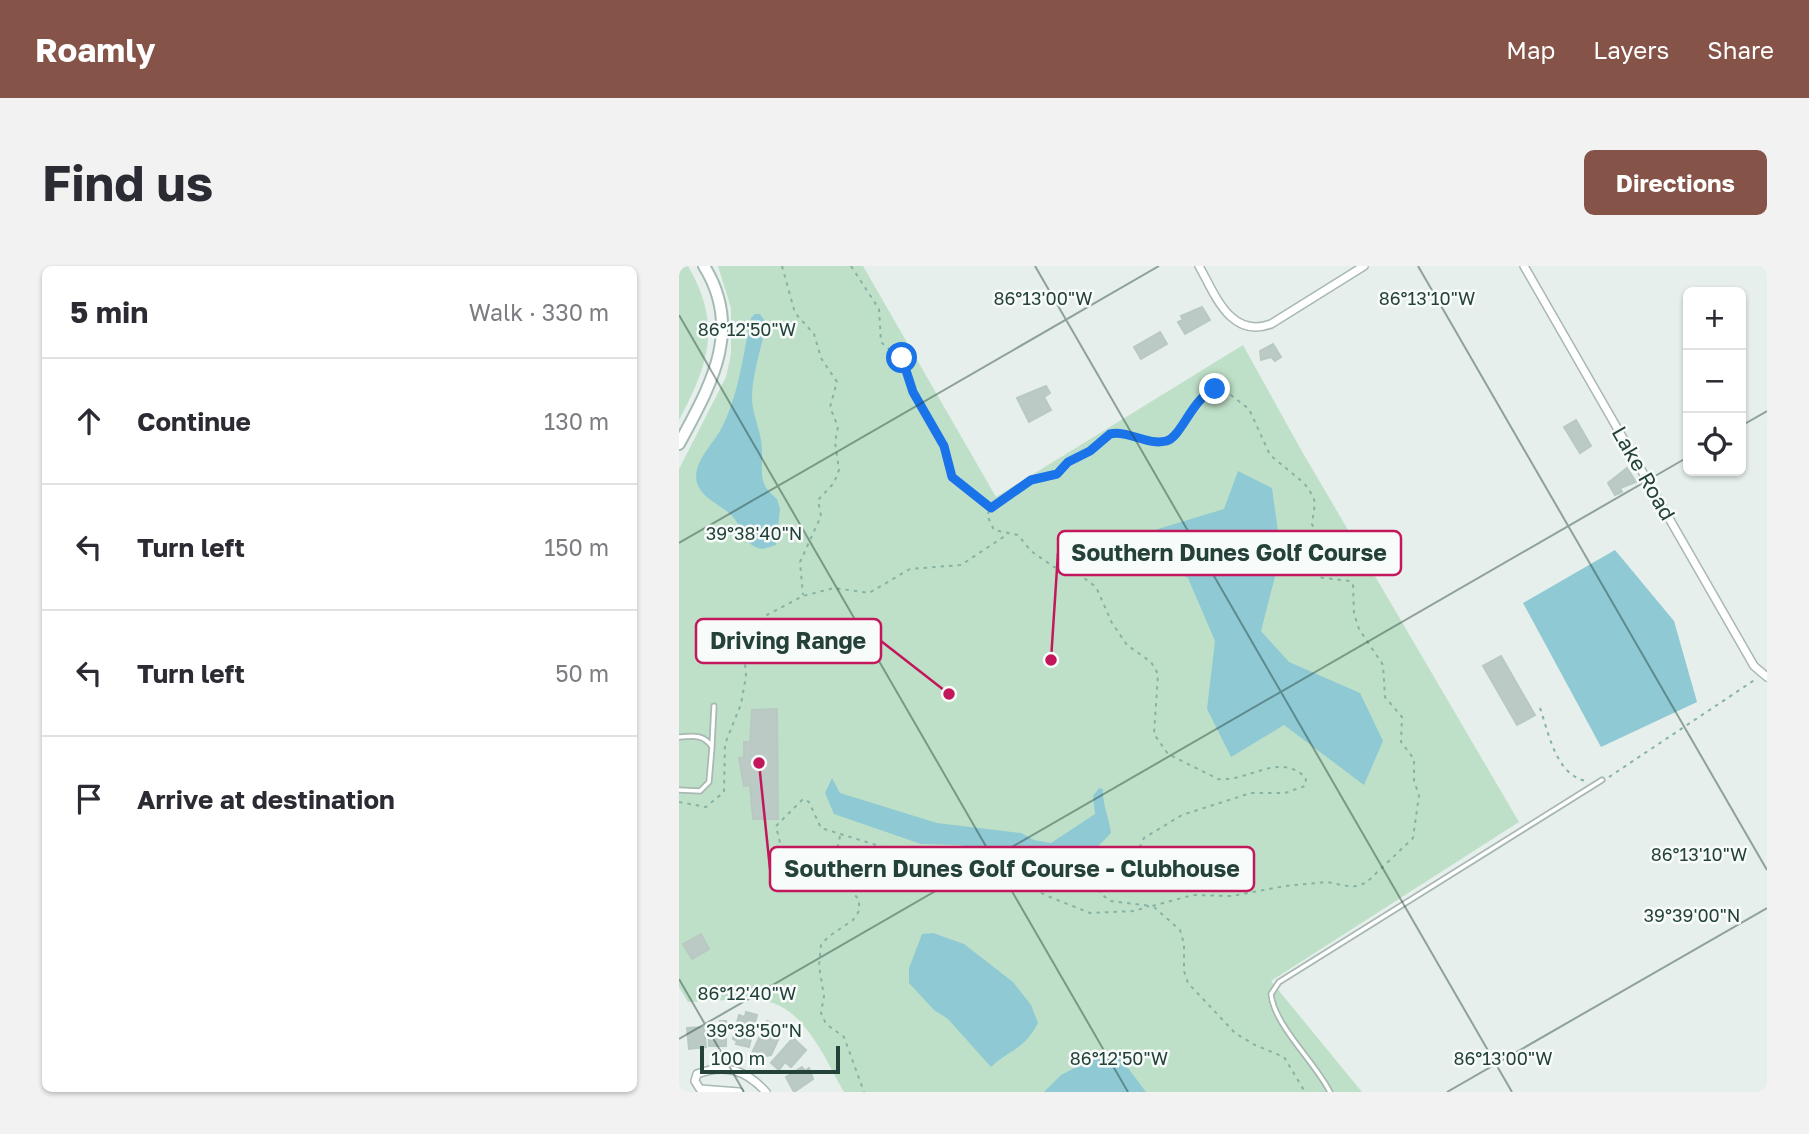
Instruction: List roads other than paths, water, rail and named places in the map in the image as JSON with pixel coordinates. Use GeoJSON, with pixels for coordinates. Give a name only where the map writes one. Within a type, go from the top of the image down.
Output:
{"type":"FeatureCollection","features":[{"type":"Feature","properties":{"kind":"street"},"geometry":{"type":"LineString","coordinates":[[679,444],[713,380],[722,348],[723,315],[713,279],[704,266]]}},
{"type":"Feature","properties":{"kind":"street"},"geometry":{"type":"LineString","coordinates":[[1199,266],[1226,314],[1236,323],[1253,328],[1271,324],[1364,266]]}},
{"type":"Feature","properties":{"kind":"street","name":"Lake Road"},"geometry":{"type":"LineString","coordinates":[[1524,266],[1754,666],[1764,675]]}},
{"type":"Feature","properties":{"kind":"street"},"geometry":{"type":"LineString","coordinates":[[739,1092],[699,1089],[695,1081],[697,1074],[712,1069],[737,1070],[755,1080],[766,1092]]}},
{"type":"Feature","properties":{"kind":"lane"},"geometry":{"type":"LineString","coordinates":[[679,790],[700,791],[709,782],[714,706]]}},
{"type":"Feature","properties":{"kind":"lane"},"geometry":{"type":"LineString","coordinates":[[679,737],[697,736],[712,747]]}},
{"type":"Feature","properties":{"kind":"lane"},"geometry":{"type":"LineString","coordinates":[[1330,1092],[1321,1074],[1272,1008],[1271,994],[1279,982],[1602,780]]}},
{"type":"Feature","properties":{"kind":"water"},"geometry":{"type":"Polygon","coordinates":[[[760,314],[766,323],[752,389],[752,404],[762,444],[764,483],[777,499],[780,509],[776,545],[763,549],[751,544],[732,516],[703,493],[696,476],[700,462],[720,431],[731,405],[751,318],[760,314]]]}},
{"type":"Feature","properties":{"kind":"water"},"geometry":{"type":"Polygon","coordinates":[[[1238,471],[1272,488],[1281,553],[1261,631],[1289,662],[1360,693],[1383,741],[1364,785],[1284,725],[1231,757],[1207,709],[1215,641],[1188,578],[1131,546],[1148,532],[1224,509],[1238,471]]]}},
{"type":"Feature","properties":{"kind":"water"},"geometry":{"type":"Polygon","coordinates":[[[1615,550],[1674,621],[1697,702],[1601,747],[1523,603],[1615,550]]]}},
{"type":"Feature","properties":{"kind":"water"},"geometry":{"type":"Polygon","coordinates":[[[832,778],[840,793],[937,823],[1021,833],[1034,840],[1051,843],[1095,814],[1093,796],[1099,788],[1103,789],[1111,833],[1081,864],[1064,869],[1042,866],[1013,854],[1003,855],[959,845],[921,844],[834,814],[825,793],[832,778]]]}},
{"type":"Feature","properties":{"kind":"water"},"geometry":{"type":"Polygon","coordinates":[[[933,933],[964,944],[1013,982],[1031,1005],[1038,1023],[1022,1044],[991,1067],[948,1019],[934,1010],[909,983],[909,968],[922,934],[933,933]]]}},
{"type":"Feature","properties":{"kind":"water"},"geometry":{"type":"Polygon","coordinates":[[[1104,1053],[1122,1060],[1146,1092],[1044,1092],[1061,1075],[1104,1053]]]}},
{"type":"Feature","properties":{"kind":"place","name":"Southern Dunes Golf Course"},"geometry":{"type":"Point","coordinates":[1051,660]}},
{"type":"Feature","properties":{"kind":"place","name":"Driving Range"},"geometry":{"type":"Point","coordinates":[949,694]}},
{"type":"Feature","properties":{"kind":"place","name":"Southern Dunes Golf Course - Clubhouse"},"geometry":{"type":"Point","coordinates":[759,763]}}]}
